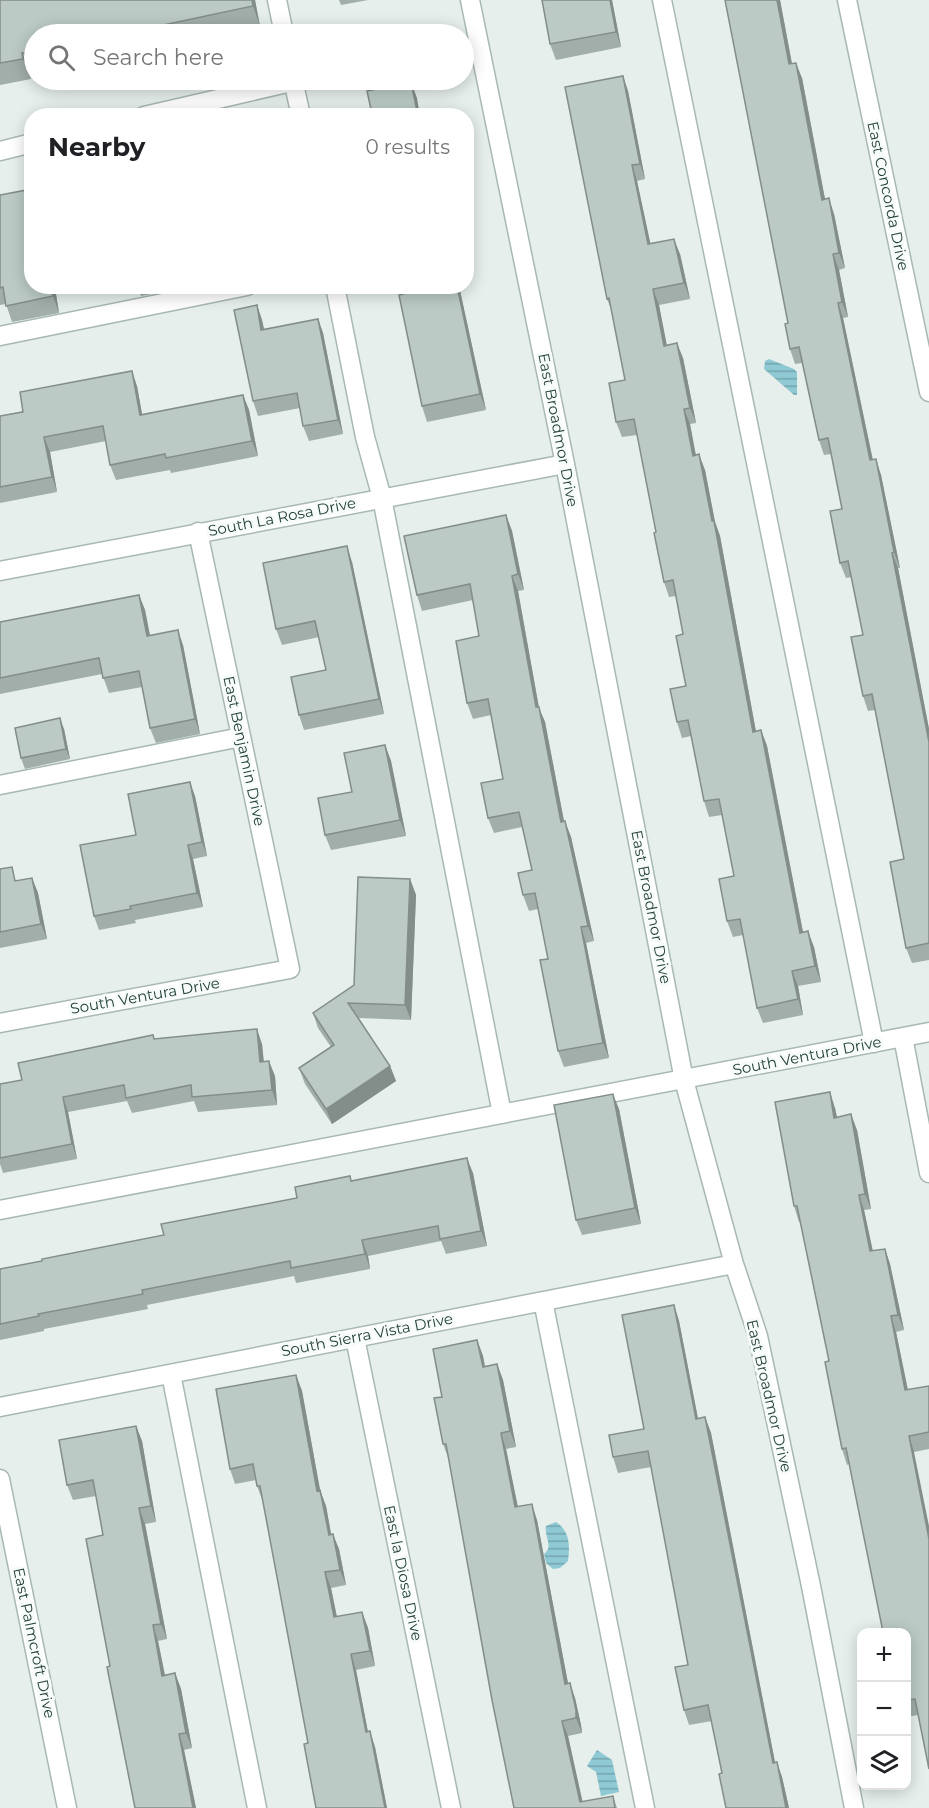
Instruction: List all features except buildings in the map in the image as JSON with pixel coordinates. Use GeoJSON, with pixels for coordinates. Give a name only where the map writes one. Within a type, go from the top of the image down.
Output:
{"type":"FeatureCollection","features":[{"type":"Feature","properties":{"kind":"street"},"geometry":{"type":"LineString","coordinates":[[277,0],[282,24]]}},
{"type":"Feature","properties":{"kind":"street","name":"East Broadmor Drive"},"geometry":{"type":"LineString","coordinates":[[470,0],[471,24]]}},
{"type":"Feature","properties":{"kind":"street"},"geometry":{"type":"LineString","coordinates":[[662,0],[874,1043]]}},
{"type":"Feature","properties":{"kind":"street","name":"East Concorda Drive"},"geometry":{"type":"LineString","coordinates":[[847,0],[929,392]]}},
{"type":"Feature","properties":{"kind":"street","name":"East Broadmor Drive"},"geometry":{"type":"LineString","coordinates":[[474,54],[565,464],[684,1080],[734,1264],[758,1336],[811,1586],[854,1808]]}},
{"type":"Feature","properties":{"kind":"street"},"geometry":{"type":"LineString","coordinates":[[178,108],[254,90]]}},
{"type":"Feature","properties":{"kind":"street"},"geometry":{"type":"LineString","coordinates":[[297,90],[300,108]]}},
{"type":"Feature","properties":{"kind":"street"},"geometry":{"type":"LineString","coordinates":[[0,150],[24,145]]}},
{"type":"Feature","properties":{"kind":"street"},"geometry":{"type":"LineString","coordinates":[[0,336],[207,294]]}},
{"type":"Feature","properties":{"kind":"street"},"geometry":{"type":"LineString","coordinates":[[337,294],[365,437],[382,498],[502,1114]]}},
{"type":"Feature","properties":{"kind":"street","name":"South La Rosa Drive"},"geometry":{"type":"LineString","coordinates":[[0,571],[565,464]]}},
{"type":"Feature","properties":{"kind":"street","name":"East Benjamin Drive"},"geometry":{"type":"LineString","coordinates":[[198,532],[290,969]]}},
{"type":"Feature","properties":{"kind":"street"},"geometry":{"type":"LineString","coordinates":[[0,785],[241,737]]}},
{"type":"Feature","properties":{"kind":"street","name":"South Ventura Drive"},"geometry":{"type":"LineString","coordinates":[[0,1023],[290,969]]}},
{"type":"Feature","properties":{"kind":"street","name":"South Ventura Drive"},"geometry":{"type":"LineString","coordinates":[[0,1210],[929,1032]]}},
{"type":"Feature","properties":{"kind":"street"},"geometry":{"type":"LineString","coordinates":[[903,1037],[929,1173]]}},
{"type":"Feature","properties":{"kind":"street","name":"South Sierra Vista Drive"},"geometry":{"type":"LineString","coordinates":[[0,1407],[734,1264]]}},
{"type":"Feature","properties":{"kind":"street"},"geometry":{"type":"LineString","coordinates":[[543,1301],[645,1808]]}},
{"type":"Feature","properties":{"kind":"street","name":"East la Diosa Drive"},"geometry":{"type":"LineString","coordinates":[[355,1338],[451,1808]]}},
{"type":"Feature","properties":{"kind":"street"},"geometry":{"type":"LineString","coordinates":[[171,1374],[257,1808]]}},
{"type":"Feature","properties":{"kind":"street","name":"East Palmcroft Drive"},"geometry":{"type":"LineString","coordinates":[[0,1479],[67,1808]]}},
{"type":"Feature","properties":{"kind":"water"},"geometry":{"type":"Polygon","coordinates":[[[769,359],[797,372],[797,395],[794,395],[764,369],[765,361],[769,359]]]}},
{"type":"Feature","properties":{"kind":"water"},"geometry":{"type":"Polygon","coordinates":[[[556,1522],[566,1534],[569,1555],[568,1561],[560,1568],[553,1569],[546,1563],[544,1554],[548,1548],[546,1526],[556,1522]]]}},
{"type":"Feature","properties":{"kind":"water"},"geometry":{"type":"Polygon","coordinates":[[[597,1750],[612,1760],[619,1792],[601,1796],[596,1772],[587,1766],[597,1750]]]}}]}
